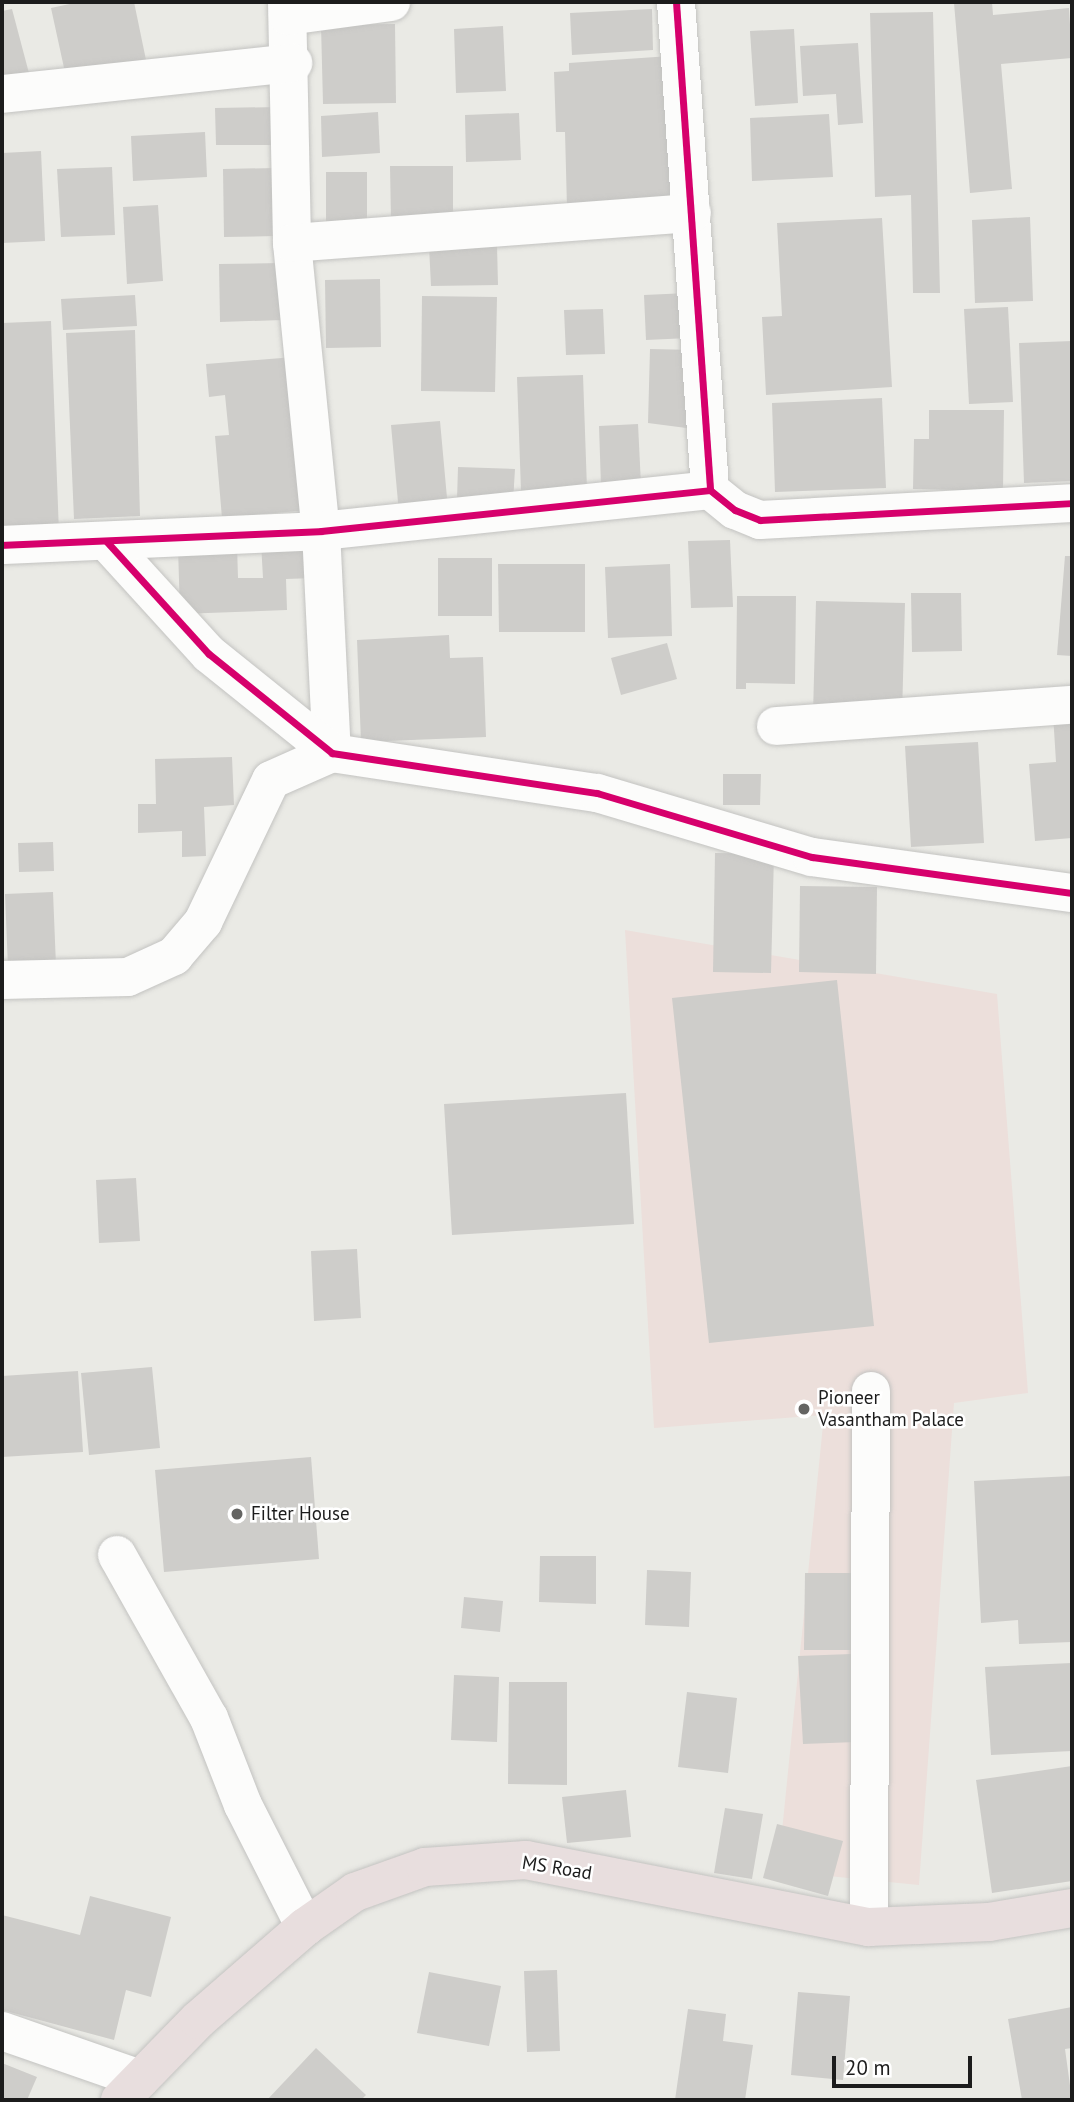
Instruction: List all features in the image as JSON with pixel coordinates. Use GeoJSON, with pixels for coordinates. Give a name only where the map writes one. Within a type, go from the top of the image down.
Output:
{"type":"FeatureCollection","features":[{"type":"Feature","properties":{"kind":"highway","name":"MS Road"},"geometry":{"type":"LineString","coordinates":[[130,2090],[198,2020],[305,1927],[355,1892],[425,1867],[526,1860],[869,1927],[989,1922],[1072,1908]]}},
{"type":"Feature","properties":{"kind":"street"},"geometry":{"type":"LineString","coordinates":[[332,753],[321,531],[292,243],[293,64],[288,9],[391,2]]}},
{"type":"Feature","properties":{"kind":"street"},"geometry":{"type":"LineString","coordinates":[[676,2],[710,490]]}},
{"type":"Feature","properties":{"kind":"street"},"geometry":{"type":"LineString","coordinates":[[2,94],[293,64]]}},
{"type":"Feature","properties":{"kind":"street"},"geometry":{"type":"LineString","coordinates":[[292,243],[692,213]]}},
{"type":"Feature","properties":{"kind":"street"},"geometry":{"type":"LineString","coordinates":[[2,545],[321,531],[710,490],[735,510],[760,520],[1072,503]]}},
{"type":"Feature","properties":{"kind":"street"},"geometry":{"type":"LineString","coordinates":[[107,541],[209,654],[332,753],[597,793],[812,857],[1072,893]]}},
{"type":"Feature","properties":{"kind":"street"},"geometry":{"type":"LineString","coordinates":[[776,726],[1072,705]]}},
{"type":"Feature","properties":{"kind":"street"},"geometry":{"type":"LineString","coordinates":[[2,980],[128,977],[174,956],[203,922],[271,780],[332,753]]}},
{"type":"Feature","properties":{"kind":"street"},"geometry":{"type":"LineString","coordinates":[[869,1927],[871,1391]]}},
{"type":"Feature","properties":{"kind":"street"},"geometry":{"type":"LineString","coordinates":[[117,1555],[209,1718],[243,1805],[305,1927]]}},
{"type":"Feature","properties":{"kind":"street"},"geometry":{"type":"LineString","coordinates":[[2,2031],[130,2090]]}},
{"type":"Feature","properties":{"kind":"shaded area","name":"Pioneer Vasantham Palace"},"geometry":{"type":"Polygon","coordinates":[[[625,930],[997,994],[1028,1393],[954,1403],[919,1885],[778,1871],[824,1415],[654,1428],[625,930]]]}},
{"type":"Feature","properties":{"kind":"building"},"geometry":{"type":"Polygon","coordinates":[[[79,2],[134,2],[146,60],[66,77],[51,8],[79,2]]]}},
{"type":"Feature","properties":{"kind":"building"},"geometry":{"type":"Polygon","coordinates":[[[992,2],[993,15],[1069,8],[1072,58],[1001,64],[1012,189],[970,193],[954,3],[992,2]]]}},
{"type":"Feature","properties":{"kind":"building"},"geometry":{"type":"Polygon","coordinates":[[[12,9],[30,77],[2,84],[2,11],[12,9]]]}},
{"type":"Feature","properties":{"kind":"building"},"geometry":{"type":"Polygon","coordinates":[[[652,9],[653,50],[572,55],[570,13],[652,9]]]}},
{"type":"Feature","properties":{"kind":"building"},"geometry":{"type":"Polygon","coordinates":[[[933,12],[940,293],[913,293],[911,195],[875,197],[870,13],[933,12]]]}},
{"type":"Feature","properties":{"kind":"building"},"geometry":{"type":"Polygon","coordinates":[[[395,24],[396,103],[323,104],[321,25],[395,24]]]}},
{"type":"Feature","properties":{"kind":"building"},"geometry":{"type":"Polygon","coordinates":[[[503,26],[506,91],[456,93],[454,29],[503,26]]]}},
{"type":"Feature","properties":{"kind":"building"},"geometry":{"type":"Polygon","coordinates":[[[794,29],[798,103],[755,106],[750,31],[794,29]]]}},
{"type":"Feature","properties":{"kind":"building"},"geometry":{"type":"Polygon","coordinates":[[[858,43],[863,123],[838,125],[836,94],[803,96],[800,46],[858,43]]]}},
{"type":"Feature","properties":{"kind":"building"},"geometry":{"type":"Polygon","coordinates":[[[670,56],[674,206],[567,208],[565,132],[556,132],[554,72],[569,71],[569,63],[670,56]]]}},
{"type":"Feature","properties":{"kind":"building"},"geometry":{"type":"Polygon","coordinates":[[[280,107],[281,145],[216,145],[215,108],[280,107]]]}},
{"type":"Feature","properties":{"kind":"building"},"geometry":{"type":"Polygon","coordinates":[[[378,112],[380,153],[322,157],[321,116],[378,112]]]}},
{"type":"Feature","properties":{"kind":"building"},"geometry":{"type":"Polygon","coordinates":[[[519,113],[521,160],[466,162],[465,115],[519,113]]]}},
{"type":"Feature","properties":{"kind":"building"},"geometry":{"type":"Polygon","coordinates":[[[829,114],[833,177],[752,181],[750,118],[829,114]]]}},
{"type":"Feature","properties":{"kind":"building"},"geometry":{"type":"Polygon","coordinates":[[[205,132],[207,177],[133,181],[131,136],[205,132]]]}},
{"type":"Feature","properties":{"kind":"building"},"geometry":{"type":"Polygon","coordinates":[[[41,151],[45,241],[2,243],[2,153],[41,151]]]}},
{"type":"Feature","properties":{"kind":"building"},"geometry":{"type":"Polygon","coordinates":[[[390,166],[453,166],[453,220],[391,221],[390,166]]]}},
{"type":"Feature","properties":{"kind":"building"},"geometry":{"type":"Polygon","coordinates":[[[112,167],[115,235],[61,237],[57,169],[112,167]]]}},
{"type":"Feature","properties":{"kind":"building"},"geometry":{"type":"Polygon","coordinates":[[[275,168],[276,236],[224,237],[223,169],[275,168]]]}},
{"type":"Feature","properties":{"kind":"building"},"geometry":{"type":"Polygon","coordinates":[[[326,172],[367,172],[367,222],[326,222],[326,172]]]}},
{"type":"Feature","properties":{"kind":"building"},"geometry":{"type":"Polygon","coordinates":[[[158,205],[163,281],[127,284],[123,207],[158,205]]]}},
{"type":"Feature","properties":{"kind":"building"},"geometry":{"type":"Polygon","coordinates":[[[1030,217],[1033,301],[975,303],[972,220],[1030,217]]]}},
{"type":"Feature","properties":{"kind":"building"},"geometry":{"type":"Polygon","coordinates":[[[882,218],[892,387],[766,395],[762,317],[782,316],[777,223],[882,218]]]}},
{"type":"Feature","properties":{"kind":"building"},"geometry":{"type":"Polygon","coordinates":[[[497,245],[498,285],[431,286],[429,246],[497,245]]]}},
{"type":"Feature","properties":{"kind":"building"},"geometry":{"type":"Polygon","coordinates":[[[281,263],[282,320],[220,322],[219,264],[281,263]]]}},
{"type":"Feature","properties":{"kind":"building"},"geometry":{"type":"Polygon","coordinates":[[[380,279],[381,347],[326,348],[325,280],[380,279]]]}},
{"type":"Feature","properties":{"kind":"building"},"geometry":{"type":"Polygon","coordinates":[[[688,293],[689,338],[646,340],[644,295],[688,293]]]}},
{"type":"Feature","properties":{"kind":"building"},"geometry":{"type":"Polygon","coordinates":[[[135,295],[137,326],[63,330],[61,299],[135,295]]]}},
{"type":"Feature","properties":{"kind":"building"},"geometry":{"type":"Polygon","coordinates":[[[422,296],[497,297],[495,392],[421,391],[422,296]]]}},
{"type":"Feature","properties":{"kind":"building"},"geometry":{"type":"Polygon","coordinates":[[[1008,307],[1013,402],[969,404],[964,309],[1008,307]]]}},
{"type":"Feature","properties":{"kind":"building"},"geometry":{"type":"Polygon","coordinates":[[[603,309],[605,354],[566,355],[564,310],[603,309]]]}},
{"type":"Feature","properties":{"kind":"building"},"geometry":{"type":"Polygon","coordinates":[[[51,321],[59,533],[2,535],[2,323],[51,321]]]}},
{"type":"Feature","properties":{"kind":"building"},"geometry":{"type":"Polygon","coordinates":[[[135,330],[140,516],[74,519],[66,333],[135,330]]]}},
{"type":"Feature","properties":{"kind":"building"},"geometry":{"type":"Polygon","coordinates":[[[1072,341],[1072,481],[1024,483],[1019,343],[1072,341]]]}},
{"type":"Feature","properties":{"kind":"building"},"geometry":{"type":"Polygon","coordinates":[[[650,349],[696,350],[694,429],[648,423],[650,349]]]}},
{"type":"Feature","properties":{"kind":"building"},"geometry":{"type":"Polygon","coordinates":[[[294,357],[308,510],[222,518],[215,436],[229,435],[225,395],[209,397],[206,364],[294,357]]]}},
{"type":"Feature","properties":{"kind":"building"},"geometry":{"type":"Polygon","coordinates":[[[583,375],[587,489],[521,491],[517,377],[583,375]]]}},
{"type":"Feature","properties":{"kind":"building"},"geometry":{"type":"Polygon","coordinates":[[[882,398],[886,488],[775,492],[772,403],[882,398]]]}},
{"type":"Feature","properties":{"kind":"building"},"geometry":{"type":"Polygon","coordinates":[[[929,410],[1004,410],[1003,491],[913,489],[914,439],[929,439],[929,410]]]}},
{"type":"Feature","properties":{"kind":"building"},"geometry":{"type":"Polygon","coordinates":[[[440,421],[448,509],[399,513],[391,425],[440,421]]]}},
{"type":"Feature","properties":{"kind":"building"},"geometry":{"type":"Polygon","coordinates":[[[638,424],[641,485],[601,486],[599,426],[638,424]]]}},
{"type":"Feature","properties":{"kind":"building"},"geometry":{"type":"Polygon","coordinates":[[[458,467],[515,469],[513,502],[457,500],[458,467]]]}},
{"type":"Feature","properties":{"kind":"building"},"geometry":{"type":"Polygon","coordinates":[[[312,540],[314,578],[286,579],[287,610],[180,614],[178,547],[237,545],[238,578],[263,578],[261,543],[312,540]]]}},
{"type":"Feature","properties":{"kind":"building"},"geometry":{"type":"Polygon","coordinates":[[[730,540],[733,607],[691,608],[688,541],[730,540]]]}},
{"type":"Feature","properties":{"kind":"building"},"geometry":{"type":"Polygon","coordinates":[[[1065,556],[1072,556],[1072,656],[1057,655],[1065,556]]]}},
{"type":"Feature","properties":{"kind":"building"},"geometry":{"type":"Polygon","coordinates":[[[438,558],[492,558],[492,616],[438,616],[438,558]]]}},
{"type":"Feature","properties":{"kind":"building"},"geometry":{"type":"Polygon","coordinates":[[[498,564],[585,564],[585,632],[499,632],[498,564]]]}},
{"type":"Feature","properties":{"kind":"building"},"geometry":{"type":"Polygon","coordinates":[[[670,564],[672,636],[608,638],[605,567],[670,564]]]}},
{"type":"Feature","properties":{"kind":"building"},"geometry":{"type":"Polygon","coordinates":[[[911,593],[961,593],[962,651],[912,652],[911,593]]]}},
{"type":"Feature","properties":{"kind":"building"},"geometry":{"type":"Polygon","coordinates":[[[737,596],[796,596],[795,684],[746,683],[746,689],[736,689],[737,596]]]}},
{"type":"Feature","properties":{"kind":"building"},"geometry":{"type":"Polygon","coordinates":[[[816,601],[905,603],[902,716],[813,714],[816,601]]]}},
{"type":"Feature","properties":{"kind":"building"},"geometry":{"type":"Polygon","coordinates":[[[449,635],[450,658],[483,657],[486,737],[361,742],[357,640],[449,635]]]}},
{"type":"Feature","properties":{"kind":"building"},"geometry":{"type":"Polygon","coordinates":[[[667,643],[677,679],[621,695],[611,658],[667,643]]]}},
{"type":"Feature","properties":{"kind":"building"},"geometry":{"type":"Polygon","coordinates":[[[1072,712],[1072,838],[1035,841],[1029,764],[1056,762],[1053,714],[1072,712]]]}},
{"type":"Feature","properties":{"kind":"building"},"geometry":{"type":"Polygon","coordinates":[[[978,742],[984,843],[911,847],[905,746],[978,742]]]}},
{"type":"Feature","properties":{"kind":"building"},"geometry":{"type":"Polygon","coordinates":[[[232,757],[234,805],[204,807],[206,856],[182,857],[182,831],[138,833],[138,804],[156,804],[155,759],[232,757]]]}},
{"type":"Feature","properties":{"kind":"building"},"geometry":{"type":"Polygon","coordinates":[[[723,774],[761,774],[760,805],[723,805],[723,774]]]}},
{"type":"Feature","properties":{"kind":"building"},"geometry":{"type":"Polygon","coordinates":[[[53,842],[54,871],[19,872],[18,843],[53,842]]]}},
{"type":"Feature","properties":{"kind":"building"},"geometry":{"type":"Polygon","coordinates":[[[715,853],[774,854],[771,973],[713,972],[715,853]]]}},
{"type":"Feature","properties":{"kind":"building"},"geometry":{"type":"Polygon","coordinates":[[[800,886],[877,887],[876,974],[799,972],[800,886]]]}},
{"type":"Feature","properties":{"kind":"building"},"geometry":{"type":"Polygon","coordinates":[[[53,892],[56,966],[8,968],[5,894],[53,892]]]}},
{"type":"Feature","properties":{"kind":"building"},"geometry":{"type":"Polygon","coordinates":[[[837,980],[874,1326],[709,1343],[672,998],[837,980]]]}},
{"type":"Feature","properties":{"kind":"building"},"geometry":{"type":"Polygon","coordinates":[[[626,1093],[634,1224],[452,1235],[444,1104],[626,1093]]]}},
{"type":"Feature","properties":{"kind":"building"},"geometry":{"type":"Polygon","coordinates":[[[136,1178],[140,1241],[99,1243],[96,1180],[136,1178]]]}},
{"type":"Feature","properties":{"kind":"building"},"geometry":{"type":"Polygon","coordinates":[[[357,1249],[361,1318],[314,1321],[311,1251],[357,1249]]]}},
{"type":"Feature","properties":{"kind":"building"},"geometry":{"type":"Polygon","coordinates":[[[152,1367],[160,1448],[89,1455],[81,1373],[152,1367]]]}},
{"type":"Feature","properties":{"kind":"building"},"geometry":{"type":"Polygon","coordinates":[[[78,1371],[83,1452],[2,1457],[2,1376],[78,1371]]]}},
{"type":"Feature","properties":{"kind":"building","name":"Filter House"},"geometry":{"type":"Polygon","coordinates":[[[311,1457],[319,1559],[164,1572],[155,1470],[311,1457]]]}},
{"type":"Feature","properties":{"kind":"building"},"geometry":{"type":"Polygon","coordinates":[[[1072,1476],[1072,1642],[1019,1644],[1018,1620],[981,1623],[974,1481],[1072,1476]]]}},
{"type":"Feature","properties":{"kind":"building"},"geometry":{"type":"Polygon","coordinates":[[[540,1556],[596,1556],[596,1604],[539,1602],[540,1556]]]}},
{"type":"Feature","properties":{"kind":"building"},"geometry":{"type":"Polygon","coordinates":[[[647,1570],[691,1572],[689,1627],[645,1625],[647,1570]]]}},
{"type":"Feature","properties":{"kind":"building"},"geometry":{"type":"Polygon","coordinates":[[[805,1573],[865,1573],[864,1650],[804,1650],[805,1573]]]}},
{"type":"Feature","properties":{"kind":"building"},"geometry":{"type":"Polygon","coordinates":[[[464,1597],[503,1601],[500,1632],[461,1628],[464,1597]]]}},
{"type":"Feature","properties":{"kind":"building"},"geometry":{"type":"Polygon","coordinates":[[[851,1654],[856,1742],[803,1744],[798,1656],[851,1654]]]}},
{"type":"Feature","properties":{"kind":"building"},"geometry":{"type":"Polygon","coordinates":[[[1072,1663],[1072,1751],[991,1755],[985,1667],[1072,1663]]]}},
{"type":"Feature","properties":{"kind":"building"},"geometry":{"type":"Polygon","coordinates":[[[454,1675],[499,1677],[497,1742],[451,1740],[454,1675]]]}},
{"type":"Feature","properties":{"kind":"building"},"geometry":{"type":"Polygon","coordinates":[[[509,1682],[567,1682],[567,1785],[508,1784],[509,1682]]]}},
{"type":"Feature","properties":{"kind":"building"},"geometry":{"type":"Polygon","coordinates":[[[687,1692],[737,1698],[728,1773],[678,1767],[687,1692]]]}},
{"type":"Feature","properties":{"kind":"building"},"geometry":{"type":"Polygon","coordinates":[[[1072,1766],[1072,1881],[992,1893],[976,1780],[1072,1766]]]}},
{"type":"Feature","properties":{"kind":"building"},"geometry":{"type":"Polygon","coordinates":[[[626,1790],[631,1837],[567,1843],[562,1797],[626,1790]]]}},
{"type":"Feature","properties":{"kind":"building"},"geometry":{"type":"Polygon","coordinates":[[[725,1808],[763,1814],[752,1879],[714,1873],[725,1808]]]}},
{"type":"Feature","properties":{"kind":"building"},"geometry":{"type":"Polygon","coordinates":[[[777,1824],[843,1841],[828,1896],[763,1878],[777,1824]]]}},
{"type":"Feature","properties":{"kind":"building"},"geometry":{"type":"Polygon","coordinates":[[[90,1896],[171,1917],[151,1997],[126,1990],[114,2040],[2,2010],[2,1915],[80,1935],[90,1896]]]}},
{"type":"Feature","properties":{"kind":"building"},"geometry":{"type":"Polygon","coordinates":[[[557,1970],[560,2051],[527,2052],[524,1971],[557,1970]]]}},
{"type":"Feature","properties":{"kind":"building"},"geometry":{"type":"Polygon","coordinates":[[[429,1972],[501,1986],[489,2046],[417,2033],[429,1972]]]}},
{"type":"Feature","properties":{"kind":"building"},"geometry":{"type":"Polygon","coordinates":[[[798,1992],[850,1996],[843,2080],[791,2075],[798,1992]]]}},
{"type":"Feature","properties":{"kind":"building"},"geometry":{"type":"Polygon","coordinates":[[[1072,2007],[1072,2048],[1065,2049],[1072,2100],[1022,2100],[1008,2019],[1072,2007]]]}},
{"type":"Feature","properties":{"kind":"building"},"geometry":{"type":"Polygon","coordinates":[[[688,2009],[726,2014],[723,2041],[753,2045],[745,2100],[675,2100],[688,2009]]]}},
{"type":"Feature","properties":{"kind":"building"},"geometry":{"type":"Polygon","coordinates":[[[316,2048],[366,2095],[361,2100],[267,2100],[316,2048]]]}},
{"type":"Feature","properties":{"kind":"building"},"geometry":{"type":"Polygon","coordinates":[[[2,2063],[37,2077],[27,2100],[2,2100],[2,2063]]]}},
{"type":"Feature","properties":{"kind":"cycle path"},"geometry":{"type":"LineString","coordinates":[[676,2],[710,490]]}},
{"type":"Feature","properties":{"kind":"cycle path"},"geometry":{"type":"LineString","coordinates":[[2,545],[321,531],[710,490],[735,510],[760,520],[1072,503]]}},
{"type":"Feature","properties":{"kind":"cycle path"},"geometry":{"type":"LineString","coordinates":[[107,542],[209,654],[332,753],[597,793],[812,857],[1072,893]]}},
{"type":"Feature","properties":{"kind":"place","name":"Pioneer Vasantham Palace"},"geometry":{"type":"Point","coordinates":[804,1409]}},
{"type":"Feature","properties":{"kind":"place","name":"Filter House"},"geometry":{"type":"Point","coordinates":[237,1514]}}]}
